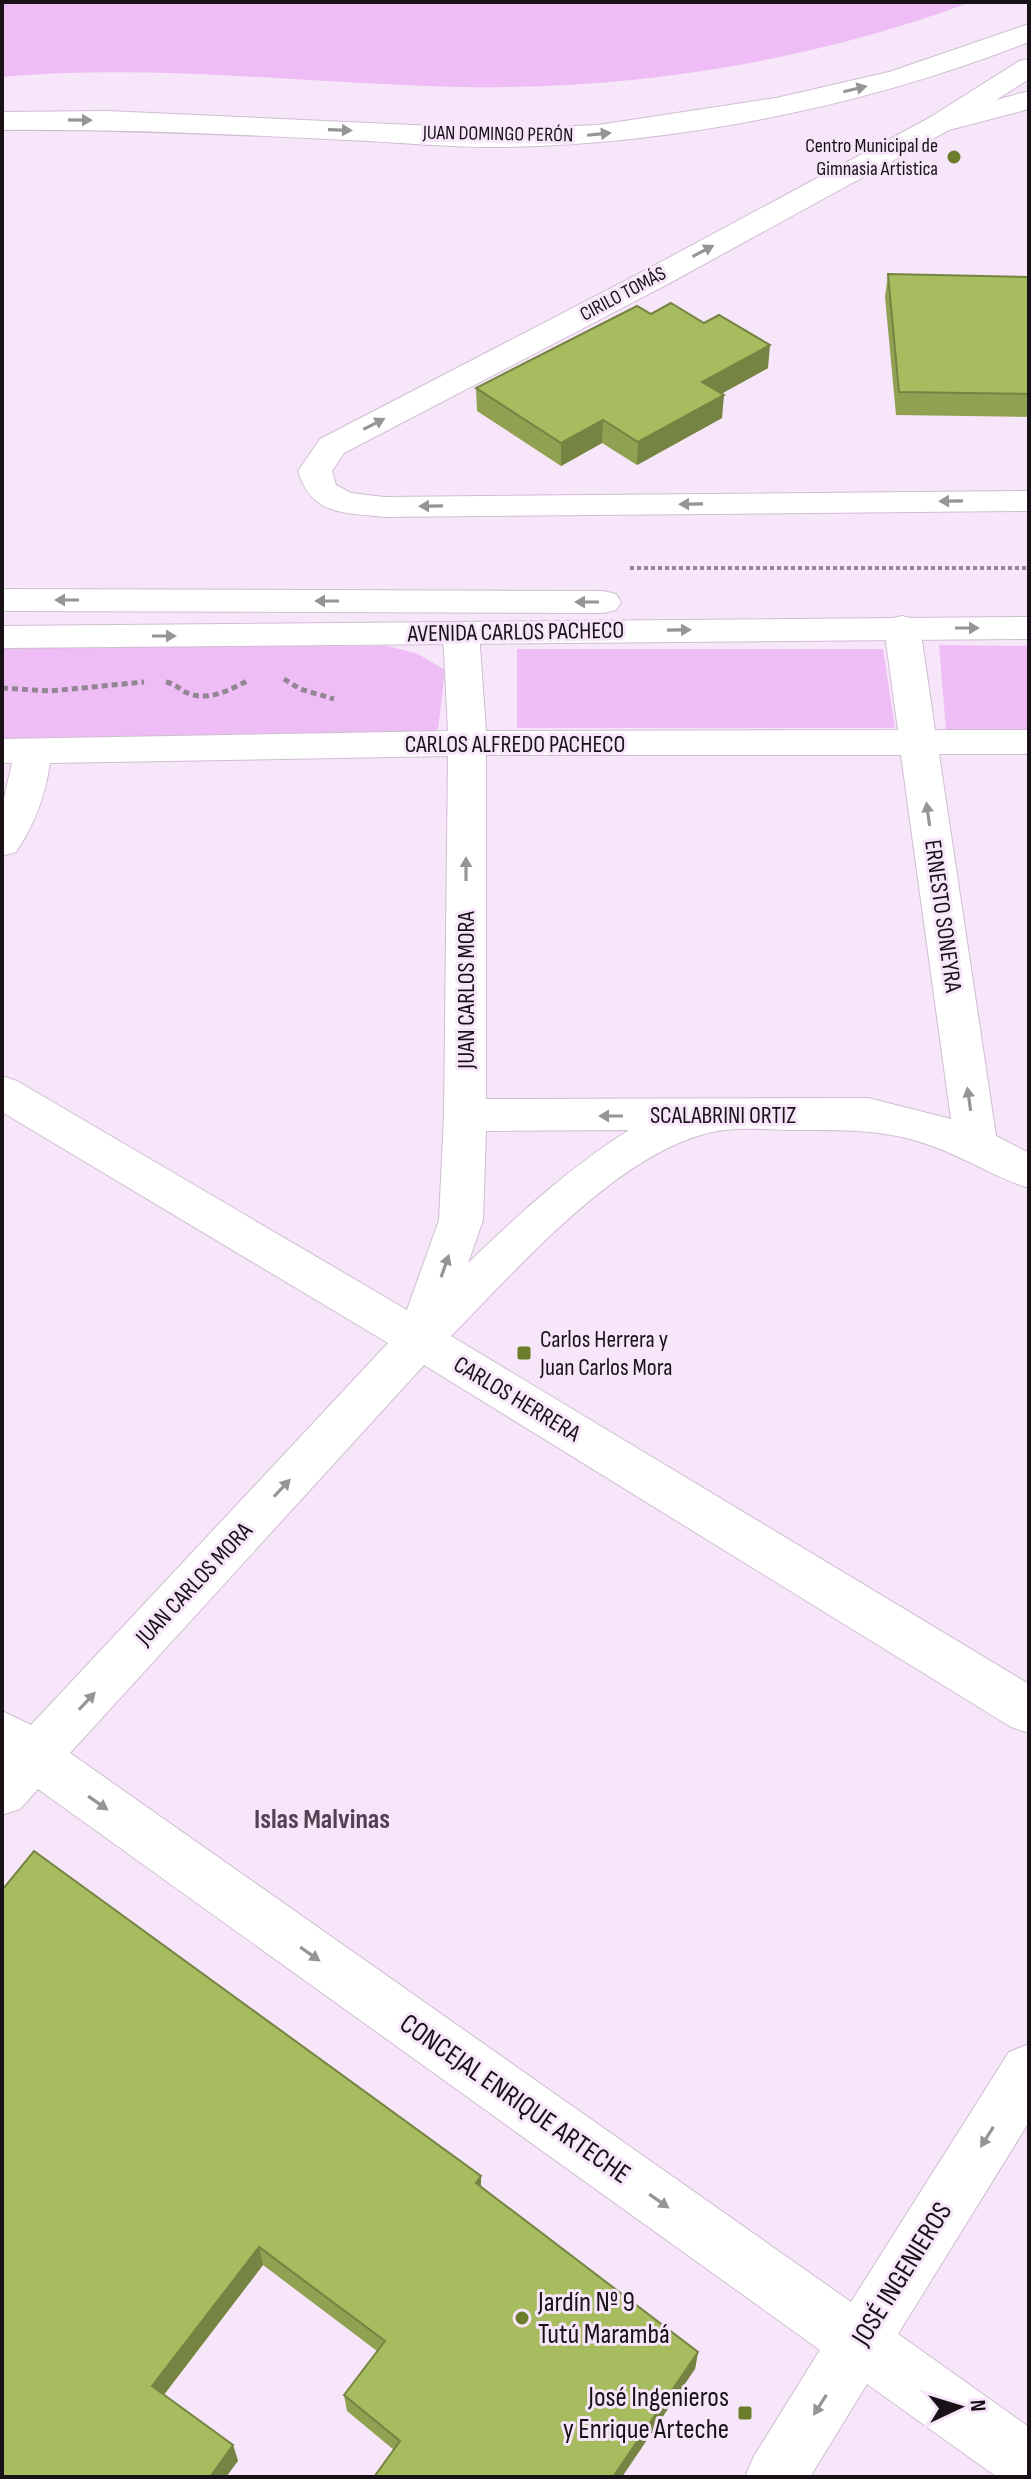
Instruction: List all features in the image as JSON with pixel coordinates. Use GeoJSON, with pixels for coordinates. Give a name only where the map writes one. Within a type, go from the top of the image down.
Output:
{"type":"FeatureCollection","features":[{"type":"Feature","properties":{"kind":"street","name":"JUAN DOMINGO PERÓN"},"geometry":{"type":"LineString","coordinates":[[2,121],[107,120],[501,138],[598,134],[776,107],[897,79],[1029,32]]}},
{"type":"Feature","properties":{"kind":"street","name":"JUAN DOMINGO PERÓN"},"geometry":{"type":"LineString","coordinates":[[2,98],[166,97],[515,114],[578,111],[630,107],[755,86],[868,60],[940,37]]}},
{"type":"Feature","properties":{"kind":"street"},"geometry":{"type":"LineString","coordinates":[[939,124],[1029,67]]}},
{"type":"Feature","properties":{"kind":"street"},"geometry":{"type":"LineString","coordinates":[[939,124],[1029,100]]}},
{"type":"Feature","properties":{"kind":"street","name":"CIRILO TOMÁS"},"geometry":{"type":"LineString","coordinates":[[939,124],[332,446],[315,471],[321,490],[343,502],[384,507],[1029,501]]}},
{"type":"Feature","properties":{"kind":"street","name":"AVENIDA CARLOS PACHECO"},"geometry":{"type":"LineString","coordinates":[[2,600],[1029,603]]}},
{"type":"Feature","properties":{"kind":"street","name":"ERNESTO SONEYRA"},"geometry":{"type":"LineString","coordinates":[[902,627],[976,1145]]}},
{"type":"Feature","properties":{"kind":"street","name":"AVENIDA CARLOS PACHECO"},"geometry":{"type":"LineString","coordinates":[[2,637],[1029,628]]}},
{"type":"Feature","properties":{"kind":"street","name":"JUAN CARLOS MORA"},"geometry":{"type":"LineString","coordinates":[[419,1339],[461,1220],[465,1115],[466,743],[461,633]]}},
{"type":"Feature","properties":{"kind":"street","name":"CARLOS ALFREDO PACHECO"},"geometry":{"type":"LineString","coordinates":[[17,751],[466,743],[1029,742]]}},
{"type":"Feature","properties":{"kind":"street"},"geometry":{"type":"LineString","coordinates":[[2,843],[10,833],[28,787],[17,751]]}},
{"type":"Feature","properties":{"kind":"street","name":"CARLOS HERRERA"},"geometry":{"type":"LineString","coordinates":[[2,1092],[419,1339],[1029,1711]]}},
{"type":"Feature","properties":{"kind":"street","name":"SCALABRINI ORTIZ"},"geometry":{"type":"LineString","coordinates":[[465,1115],[868,1114],[924,1126],[976,1145]]}},
{"type":"Feature","properties":{"kind":"street","name":"JUAN CARLOS MORA"},"geometry":{"type":"LineString","coordinates":[[13,1762],[419,1339],[538,1222],[599,1170],[652,1137],[717,1116]]}},
{"type":"Feature","properties":{"kind":"street"},"geometry":{"type":"LineString","coordinates":[[976,1145],[1029,1172]]}},
{"type":"Feature","properties":{"kind":"street","name":"CONCEJAL ENRIQUE ARTECHE"},"geometry":{"type":"LineString","coordinates":[[13,1762],[859,2342],[1029,2463]]}},
{"type":"Feature","properties":{"kind":"street","name":"JOSÉ INGENIEROS"},"geometry":{"type":"LineString","coordinates":[[775,2477],[1029,2071]]}},
{"type":"Feature","properties":{"kind":"shaded area"},"geometry":{"type":"Polygon","coordinates":[[[2,2],[971,2],[847,41],[720,68],[590,83],[461,87],[174,73],[59,73],[2,77],[2,2]]]}},
{"type":"Feature","properties":{"kind":"shaded area"},"geometry":{"type":"Polygon","coordinates":[[[939,645],[1029,646],[1029,729],[946,730],[939,645]]]}},
{"type":"Feature","properties":{"kind":"shaded area"},"geometry":{"type":"Polygon","coordinates":[[[388,646],[418,654],[445,670],[438,729],[423,736],[2,739],[2,647],[388,646]]]}},
{"type":"Feature","properties":{"kind":"shaded area"},"geometry":{"type":"Polygon","coordinates":[[[517,649],[883,649],[895,728],[517,728],[517,649]]]}},
{"type":"Feature","properties":{"kind":"building"},"geometry":{"type":"Polygon","coordinates":[[[888,274],[1029,277],[1029,394],[899,392],[888,274]]]}},
{"type":"Feature","properties":{"kind":"building"},"geometry":{"type":"Polygon","coordinates":[[[671,303],[704,323],[719,315],[770,345],[702,382],[724,395],[638,442],[603,420],[561,443],[476,388],[637,306],[651,314],[671,303]]]}},
{"type":"Feature","properties":{"kind":"building"},"geometry":{"type":"Polygon","coordinates":[[[34,1851],[481,2176],[476,2183],[698,2352],[613,2477],[374,2477],[400,2441],[344,2395],[385,2341],[259,2247],[152,2386],[233,2445],[210,2477],[2,2477],[2,1890],[34,1851]]]}},
{"type":"Feature","properties":{"kind":"place","name":"Centro Municipal de Gimnasia Artistica"},"geometry":{"type":"Point","coordinates":[954,157]}},
{"type":"Feature","properties":{"kind":"place","name":"Carlos Herrera y Juan Carlos Mora"},"geometry":{"type":"Point","coordinates":[524,1353]}},
{"type":"Feature","properties":{"kind":"place","name":"Jardín Nº 9 Tutú Marambá"},"geometry":{"type":"Point","coordinates":[522,2318]}},
{"type":"Feature","properties":{"kind":"place","name":"José Ingenieros y Enrique Arteche"},"geometry":{"type":"Point","coordinates":[745,2413]}},
{"type":"Feature","properties":{"kind":"district","name":"Islas Malvinas"},"geometry":{"type":"Point","coordinates":[322,1819]}}]}
